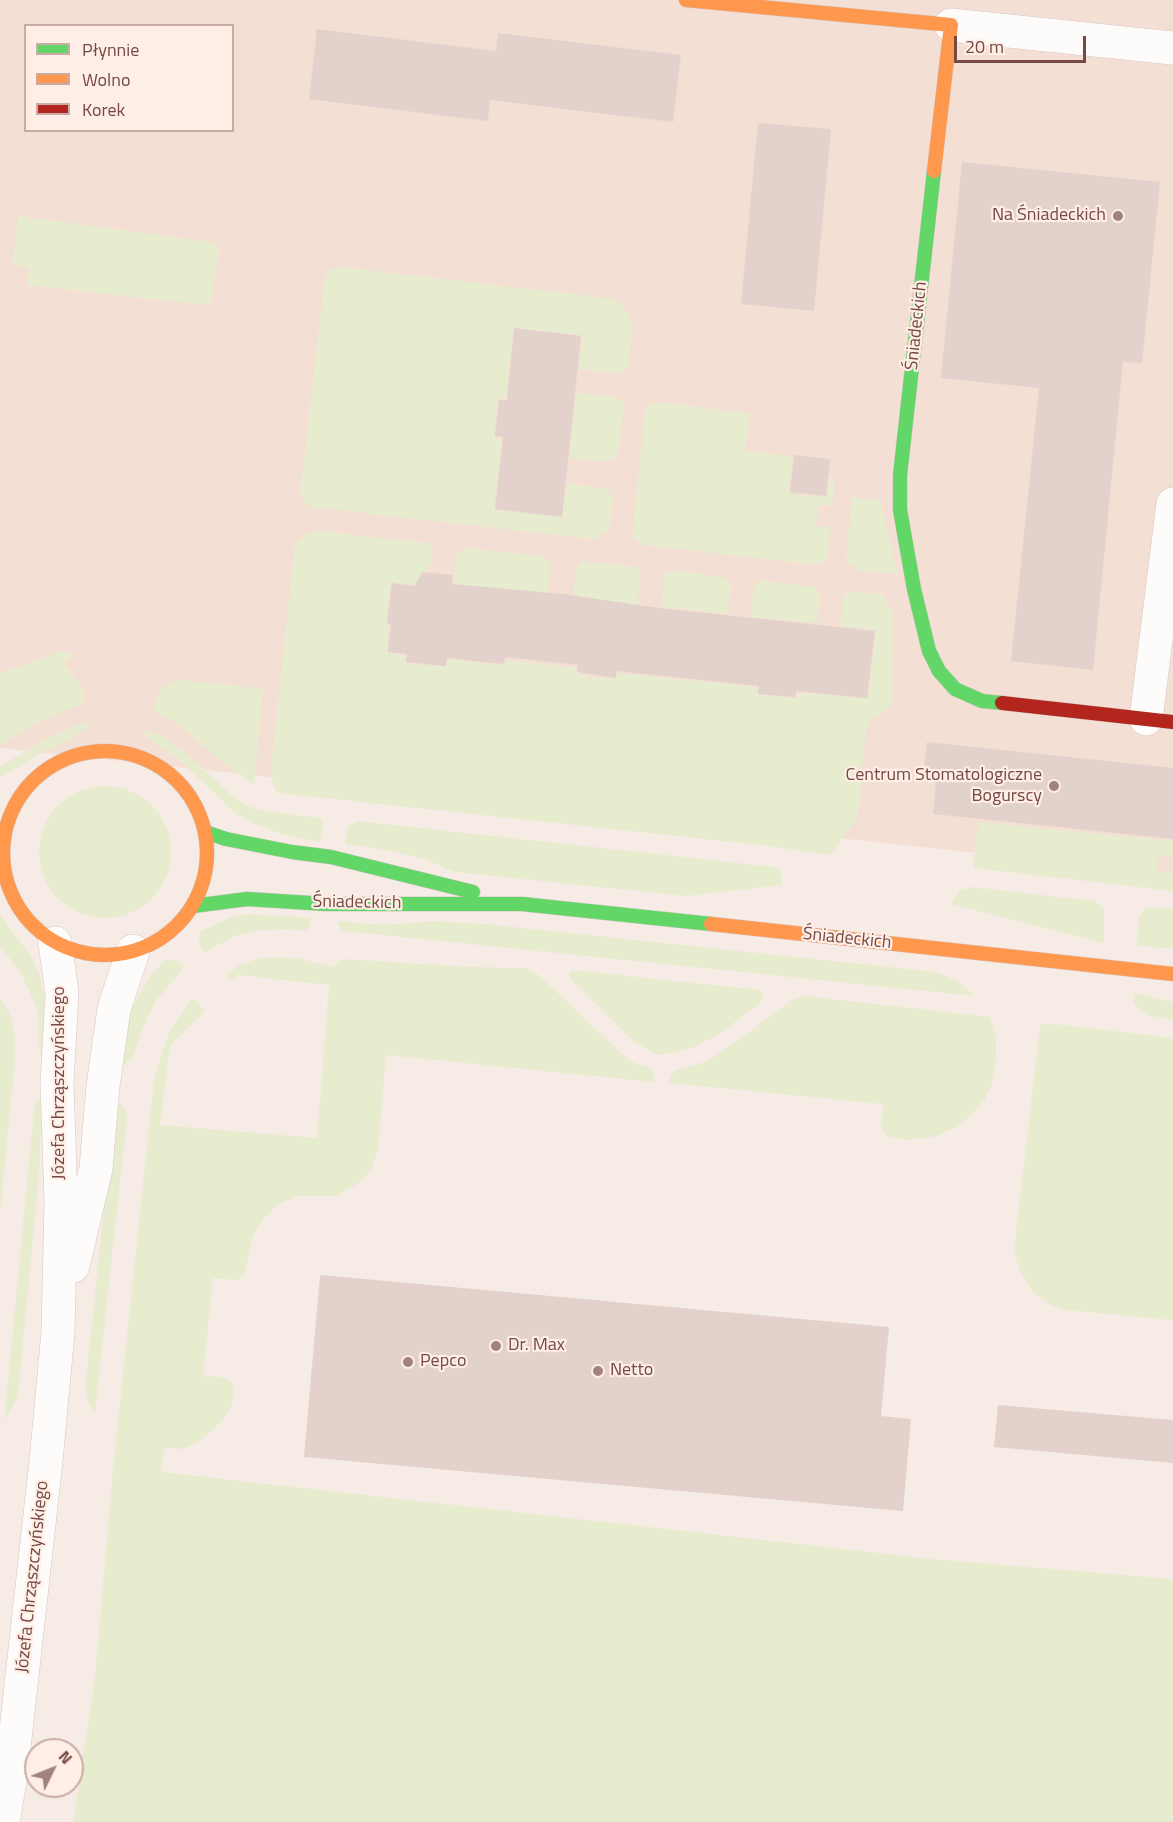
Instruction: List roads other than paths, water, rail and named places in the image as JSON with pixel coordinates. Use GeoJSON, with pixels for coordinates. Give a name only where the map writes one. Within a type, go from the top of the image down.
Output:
{"type":"FeatureCollection","features":[{"type":"Feature","properties":{"kind":"street"},"geometry":{"type":"LineString","coordinates":[[686,0],[1173,48]]}},
{"type":"Feature","properties":{"kind":"street","name":"Śniadeckich"},"geometry":{"type":"LineString","coordinates":[[951,25],[900,475],[900,510],[914,589],[929,651],[939,671],[955,689],[981,701],[1160,721],[1173,504]]}},
{"type":"Feature","properties":{"kind":"street"},"geometry":{"type":"LineString","coordinates":[[93,751],[116,751],[144,758],[168,772],[185,789],[197,809],[205,832],[207,855],[204,879],[193,906],[181,922],[165,936],[133,951],[116,955],[93,955],[55,943],[38,930],[24,914],[11,895],[3,876],[3,838],[9,816],[17,800],[30,782],[49,767],[70,756],[93,751]]}},
{"type":"Feature","properties":{"kind":"street"},"geometry":{"type":"LineString","coordinates":[[0,800],[17,800]]}},
{"type":"Feature","properties":{"kind":"street","name":"Śniadeckich"},"geometry":{"type":"LineString","coordinates":[[205,832],[226,839],[292,852],[332,856],[522,904]]}},
{"type":"Feature","properties":{"kind":"street","name":"Śniadeckich"},"geometry":{"type":"LineString","coordinates":[[193,906],[248,899],[326,904],[522,904],[1173,974]]}},
{"type":"Feature","properties":{"kind":"street","name":"Józefa Chrząszczyńskiego"},"geometry":{"type":"LineString","coordinates":[[3,1822],[11,1775],[45,1472],[58,1332],[61,1202],[57,1083],[62,993],[55,943]]}},
{"type":"Feature","properties":{"kind":"street","name":"Józefa Chrząszczyńskiego"},"geometry":{"type":"LineString","coordinates":[[58,1332],[96,1168],[103,1086],[114,1009],[133,951]]}},
{"type":"Feature","properties":{"kind":"place","name":"Na Śniadeckich"},"geometry":{"type":"Point","coordinates":[1118,216]}},
{"type":"Feature","properties":{"kind":"place","name":"Centrum Stomatologiczne Bogurscy"},"geometry":{"type":"Point","coordinates":[1054,786]}},
{"type":"Feature","properties":{"kind":"place","name":"Dr. Max"},"geometry":{"type":"Point","coordinates":[496,1346]}},
{"type":"Feature","properties":{"kind":"place","name":"Pepco"},"geometry":{"type":"Point","coordinates":[408,1362]}},
{"type":"Feature","properties":{"kind":"place","name":"Netto"},"geometry":{"type":"Point","coordinates":[598,1371]}}]}
